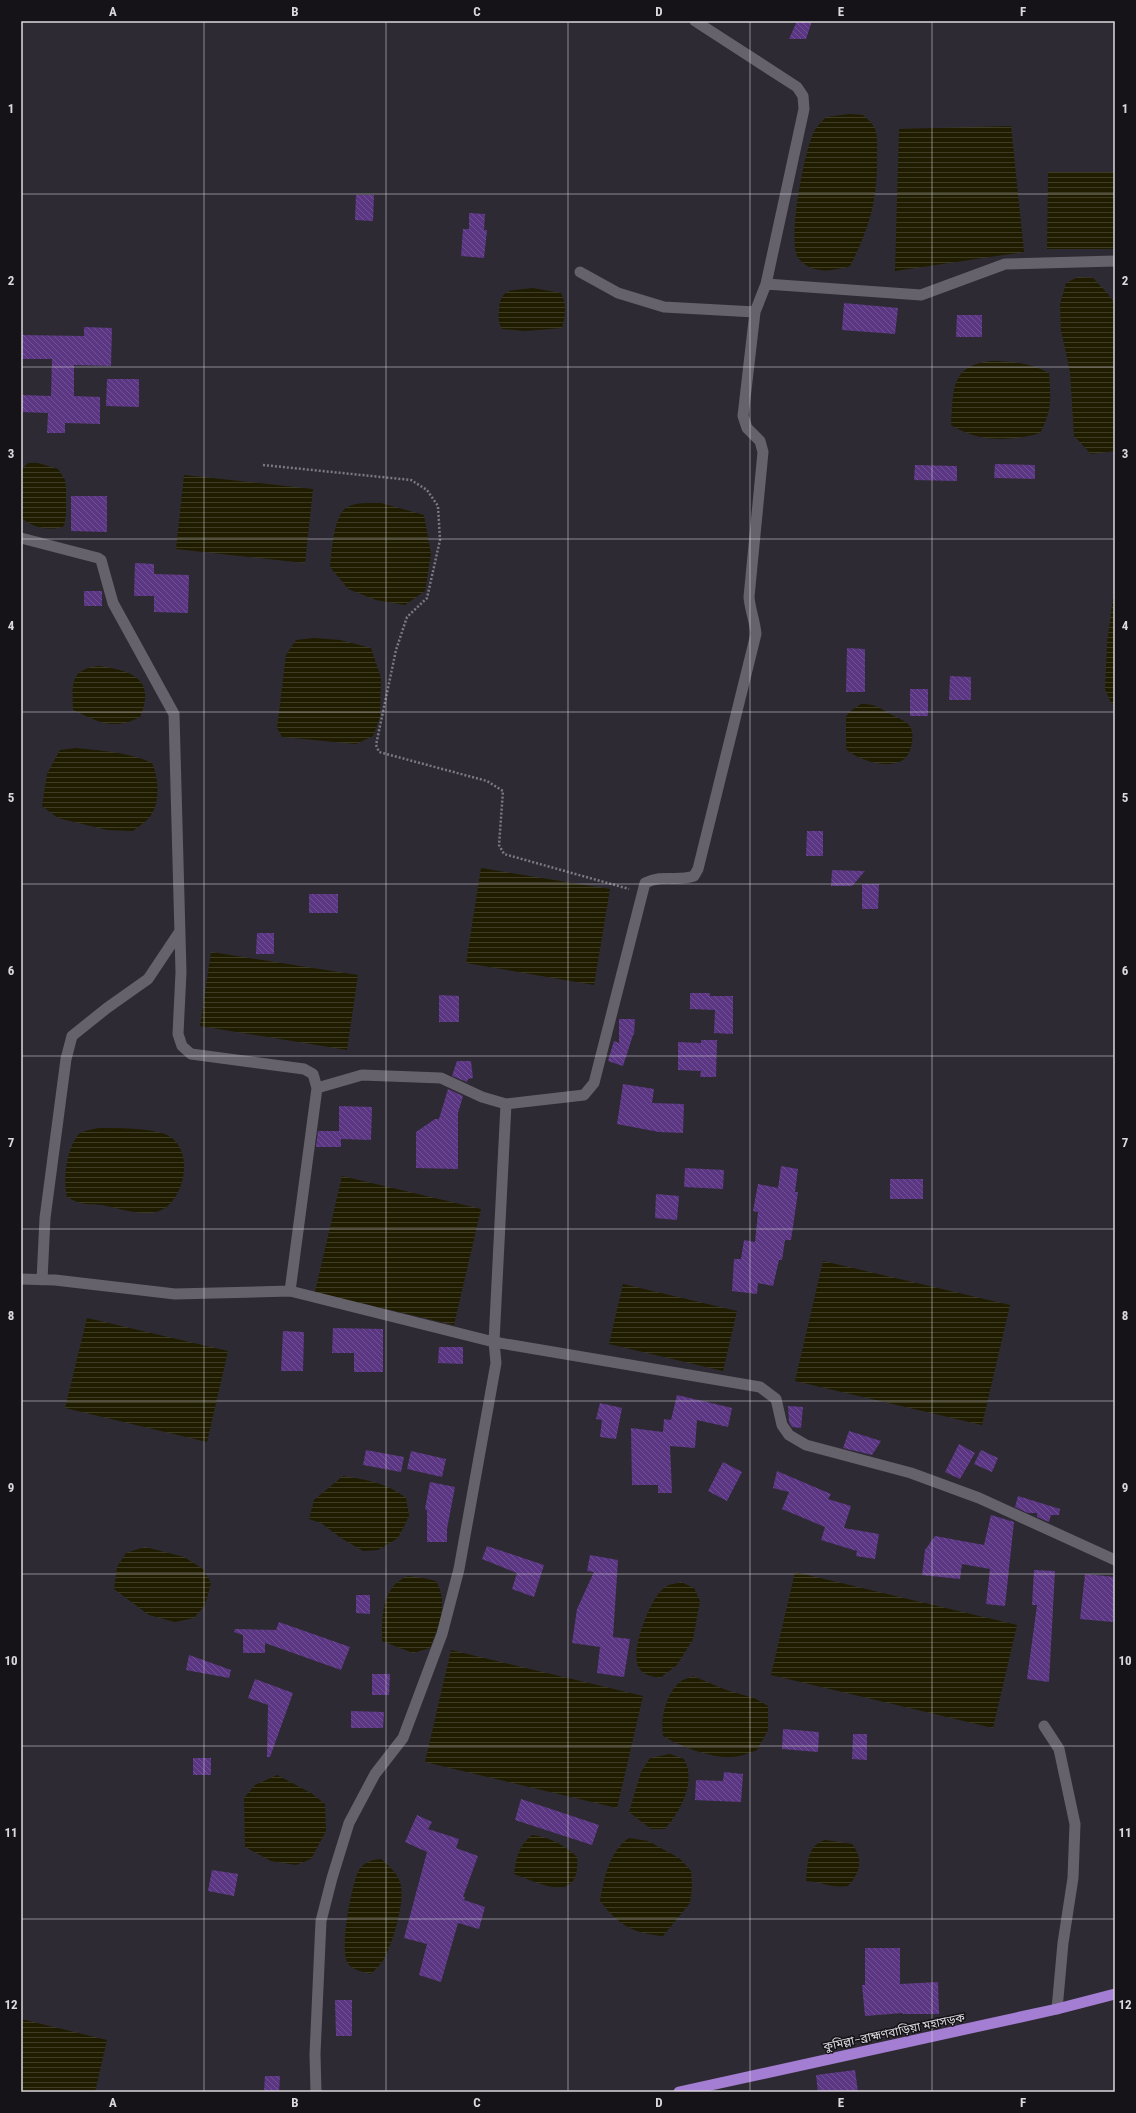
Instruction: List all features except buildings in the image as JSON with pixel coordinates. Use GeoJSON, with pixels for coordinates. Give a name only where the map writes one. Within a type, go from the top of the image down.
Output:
{"type":"FeatureCollection","features":[{"type":"Feature","properties":{"kind":"highway","name":"কুমিল্লা–ব্রাহ্মণবাড়িয়া মহাসড়ক"},"geometry":{"type":"LineString","coordinates":[[679,2092],[1057,2009],[1115,1994]]}},
{"type":"Feature","properties":{"kind":"street"},"geometry":{"type":"LineString","coordinates":[[317,1088],[362,1075],[441,1078],[482,1096],[506,1104],[584,1096],[594,1083],[641,893],[645,883],[656,878],[684,879],[694,876],[698,869],[756,634],[755,623],[750,610],[749,597],[763,452],[760,441],[747,428],[743,416],[755,312],[766,284],[804,109],[803,96],[797,87],[695,21]]}},
{"type":"Feature","properties":{"kind":"street"},"geometry":{"type":"LineString","coordinates":[[766,284],[921,295],[1005,264],[1115,261]]}},
{"type":"Feature","properties":{"kind":"street"},"geometry":{"type":"LineString","coordinates":[[580,272],[618,293],[664,307],[755,312]]}},
{"type":"Feature","properties":{"kind":"street"},"geometry":{"type":"LineString","coordinates":[[21,538],[101,560],[114,603],[174,714],[181,972],[178,1034],[182,1046],[191,1054],[304,1069],[314,1074],[317,1088],[290,1290]]}},
{"type":"Feature","properties":{"kind":"street"},"geometry":{"type":"LineString","coordinates":[[42,1280],[45,1218],[66,1059],[72,1036],[107,1008],[148,979],[180,931]]}},
{"type":"Feature","properties":{"kind":"street"},"geometry":{"type":"LineString","coordinates":[[316,2092],[321,1921],[332,1878],[348,1823],[375,1774],[403,1738],[442,1634],[459,1569],[496,1363],[494,1342],[506,1104]]}},
{"type":"Feature","properties":{"kind":"street"},"geometry":{"type":"LineString","coordinates":[[21,1279],[174,1294],[290,1290],[494,1342],[760,1387],[776,1399],[782,1425],[789,1436],[806,1445],[911,1473],[979,1498],[1115,1560]]}},
{"type":"Feature","properties":{"kind":"street"},"geometry":{"type":"LineString","coordinates":[[1044,1726],[1059,1749],[1075,1824],[1073,1878],[1063,1943],[1057,2009]]}},
{"type":"Feature","properties":{"kind":"path"},"geometry":{"type":"LineString","coordinates":[[263,465],[411,480],[427,490],[438,506],[440,540],[427,598],[407,617],[396,650],[376,745],[379,752],[487,781],[504,791],[498,845],[504,854],[641,893]]}},
{"type":"Feature","properties":{"kind":"shaded area"},"geometry":{"type":"Polygon","coordinates":[[[850,114],[863,115],[871,122],[876,133],[877,170],[874,198],[868,225],[850,266],[830,270],[817,270],[811,268],[799,259],[796,250],[794,236],[795,218],[801,178],[809,144],[817,128],[826,117],[850,114]]]}},
{"type":"Feature","properties":{"kind":"shaded area"},"geometry":{"type":"Polygon","coordinates":[[[1011,126],[1024,252],[895,271],[899,129],[1011,126]]]}},
{"type":"Feature","properties":{"kind":"shaded area"},"geometry":{"type":"Polygon","coordinates":[[[1048,172],[1115,172],[1115,249],[1047,249],[1048,172]]]}},
{"type":"Feature","properties":{"kind":"shaded area"},"geometry":{"type":"Polygon","coordinates":[[[1078,277],[1093,278],[1115,304],[1115,451],[1091,454],[1074,436],[1070,372],[1061,330],[1060,304],[1066,283],[1078,277]]]}},
{"type":"Feature","properties":{"kind":"shaded area"},"geometry":{"type":"Polygon","coordinates":[[[533,288],[561,293],[565,310],[562,328],[525,331],[502,329],[498,318],[500,302],[505,293],[514,290],[533,288]]]}},
{"type":"Feature","properties":{"kind":"shaded area"},"geometry":{"type":"Polygon","coordinates":[[[991,361],[1021,363],[1049,373],[1049,411],[1040,433],[1017,438],[994,439],[972,435],[951,425],[954,391],[956,382],[961,374],[967,368],[991,361]]]}},
{"type":"Feature","properties":{"kind":"shaded area"},"geometry":{"type":"Polygon","coordinates":[[[28,463],[38,463],[58,469],[65,480],[66,514],[64,526],[53,529],[41,528],[25,521],[21,517],[21,470],[28,463]]]}},
{"type":"Feature","properties":{"kind":"shaded area"},"geometry":{"type":"Polygon","coordinates":[[[184,475],[313,489],[305,563],[176,549],[184,475]]]}},
{"type":"Feature","properties":{"kind":"shaded area"},"geometry":{"type":"Polygon","coordinates":[[[381,503],[424,515],[431,554],[425,591],[405,605],[376,600],[348,589],[330,567],[334,535],[342,512],[347,507],[355,504],[381,503]]]}},
{"type":"Feature","properties":{"kind":"shaded area"},"geometry":{"type":"Polygon","coordinates":[[[1115,582],[1115,704],[1111,703],[1105,689],[1107,643],[1115,582]]]}},
{"type":"Feature","properties":{"kind":"shaded area"},"geometry":{"type":"Polygon","coordinates":[[[314,638],[340,640],[371,648],[381,678],[380,717],[373,736],[356,744],[282,737],[277,728],[286,655],[296,640],[314,638]]]}},
{"type":"Feature","properties":{"kind":"shaded area"},"geometry":{"type":"Polygon","coordinates":[[[99,666],[131,674],[143,685],[145,694],[140,717],[122,724],[114,724],[99,721],[73,710],[73,685],[75,679],[83,670],[99,666]]]}},
{"type":"Feature","properties":{"kind":"shaded area"},"geometry":{"type":"Polygon","coordinates":[[[861,704],[878,707],[903,720],[910,726],[913,734],[911,747],[908,755],[903,760],[895,763],[880,764],[858,757],[846,749],[846,716],[861,704]]]}},
{"type":"Feature","properties":{"kind":"shaded area"},"geometry":{"type":"Polygon","coordinates":[[[76,748],[125,754],[152,763],[158,792],[155,807],[148,819],[133,831],[107,830],[58,818],[42,806],[47,774],[60,750],[76,748]]]}},
{"type":"Feature","properties":{"kind":"shaded area"},"geometry":{"type":"Polygon","coordinates":[[[481,868],[610,889],[594,985],[466,963],[481,868]]]}},
{"type":"Feature","properties":{"kind":"shaded area"},"geometry":{"type":"Polygon","coordinates":[[[211,952],[358,975],[347,1050],[200,1026],[211,952]]]}},
{"type":"Feature","properties":{"kind":"shaded area"},"geometry":{"type":"Polygon","coordinates":[[[98,1128],[132,1129],[158,1132],[165,1134],[175,1141],[181,1151],[184,1163],[183,1175],[180,1188],[174,1199],[166,1207],[156,1212],[144,1213],[102,1205],[83,1204],[67,1197],[65,1175],[73,1144],[80,1133],[98,1128]]]}},
{"type":"Feature","properties":{"kind":"shaded area"},"geometry":{"type":"Polygon","coordinates":[[[342,1176],[481,1209],[454,1325],[315,1292],[342,1176]]]}},
{"type":"Feature","properties":{"kind":"shaded area"},"geometry":{"type":"Polygon","coordinates":[[[823,1261],[1010,1305],[982,1425],[795,1381],[823,1261]]]}},
{"type":"Feature","properties":{"kind":"shaded area"},"geometry":{"type":"Polygon","coordinates":[[[623,1284],[737,1311],[723,1371],[609,1344],[623,1284]]]}},
{"type":"Feature","properties":{"kind":"shaded area"},"geometry":{"type":"Polygon","coordinates":[[[87,1318],[228,1351],[207,1442],[65,1408],[87,1318]]]}},
{"type":"Feature","properties":{"kind":"shaded area"},"geometry":{"type":"Polygon","coordinates":[[[343,1476],[384,1486],[406,1498],[409,1516],[398,1538],[378,1550],[363,1551],[341,1538],[321,1523],[309,1519],[314,1500],[343,1476]]]}},
{"type":"Feature","properties":{"kind":"shaded area"},"geometry":{"type":"Polygon","coordinates":[[[145,1547],[184,1557],[203,1569],[211,1583],[205,1605],[194,1618],[175,1622],[149,1615],[114,1589],[117,1567],[126,1553],[145,1547]]]}},
{"type":"Feature","properties":{"kind":"shaded area"},"geometry":{"type":"Polygon","coordinates":[[[795,1572],[1017,1625],[993,1728],[771,1675],[795,1572]]]}},
{"type":"Feature","properties":{"kind":"shaded area"},"geometry":{"type":"Polygon","coordinates":[[[408,1576],[436,1581],[442,1598],[439,1623],[430,1648],[413,1653],[382,1641],[383,1612],[388,1595],[399,1581],[408,1576]]]}},
{"type":"Feature","properties":{"kind":"shaded area"},"geometry":{"type":"Polygon","coordinates":[[[681,1582],[694,1588],[700,1601],[693,1639],[677,1665],[660,1678],[648,1675],[641,1671],[637,1661],[637,1651],[642,1626],[658,1594],[666,1587],[681,1582]]]}},
{"type":"Feature","properties":{"kind":"shaded area"},"geometry":{"type":"Polygon","coordinates":[[[451,1650],[643,1696],[617,1808],[425,1762],[451,1650]]]}},
{"type":"Feature","properties":{"kind":"shaded area"},"geometry":{"type":"Polygon","coordinates":[[[693,1676],[726,1690],[754,1698],[768,1706],[768,1730],[757,1750],[739,1756],[720,1757],[689,1748],[663,1736],[663,1714],[671,1692],[681,1681],[693,1676]]]}},
{"type":"Feature","properties":{"kind":"shaded area"},"geometry":{"type":"Polygon","coordinates":[[[670,1754],[684,1759],[688,1768],[688,1786],[681,1805],[665,1829],[651,1829],[629,1812],[641,1772],[650,1758],[670,1754]]]}},
{"type":"Feature","properties":{"kind":"shaded area"},"geometry":{"type":"Polygon","coordinates":[[[277,1775],[311,1793],[325,1804],[326,1831],[311,1859],[296,1865],[271,1861],[245,1847],[244,1798],[255,1785],[277,1775]]]}},
{"type":"Feature","properties":{"kind":"shaded area"},"geometry":{"type":"Polygon","coordinates":[[[532,1835],[556,1842],[577,1857],[576,1872],[572,1882],[565,1886],[556,1887],[535,1882],[514,1874],[519,1852],[524,1843],[532,1835]]]}},
{"type":"Feature","properties":{"kind":"shaded area"},"geometry":{"type":"Polygon","coordinates":[[[629,1838],[648,1841],[679,1858],[691,1871],[692,1885],[690,1903],[663,1936],[652,1935],[634,1930],[620,1922],[600,1901],[608,1866],[617,1850],[629,1838]]]}},
{"type":"Feature","properties":{"kind":"shaded area"},"geometry":{"type":"Polygon","coordinates":[[[825,1840],[852,1844],[856,1850],[859,1860],[858,1871],[848,1886],[837,1886],[806,1881],[811,1851],[819,1843],[825,1840]]]}},
{"type":"Feature","properties":{"kind":"shaded area"},"geometry":{"type":"Polygon","coordinates":[[[381,1859],[392,1869],[399,1879],[401,1899],[398,1920],[388,1950],[385,1957],[371,1974],[351,1967],[347,1962],[345,1944],[347,1917],[358,1872],[362,1866],[368,1862],[381,1859]]]}},
{"type":"Feature","properties":{"kind":"shaded area"},"geometry":{"type":"Polygon","coordinates":[[[21,2019],[107,2040],[95,2092],[21,2092],[21,2019]]]}}]}
